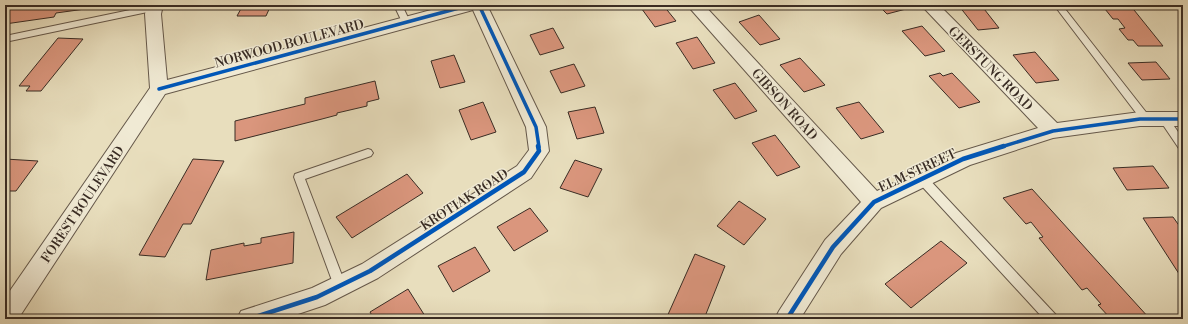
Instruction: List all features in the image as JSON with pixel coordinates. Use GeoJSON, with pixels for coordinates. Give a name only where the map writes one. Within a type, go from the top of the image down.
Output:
{"type":"FeatureCollection","features":[{"type":"Feature","properties":{"kind":"street","name":"NORWOOD BOULEVARD"},"geometry":{"type":"LineString","coordinates":[[159,89],[470,5]]}},
{"type":"Feature","properties":{"kind":"street","name":"KROTIAK ROAD"},"geometry":{"type":"LineString","coordinates":[[249,319],[317,296],[370,271],[524,172],[539,151],[536,127],[479,5]]}},
{"type":"Feature","properties":{"kind":"street","name":"GIBSON ROAD"},"geometry":{"type":"LineString","coordinates":[[695,5],[874,202]]}},
{"type":"Feature","properties":{"kind":"street","name":"GERSTUNG ROAD"},"geometry":{"type":"LineString","coordinates":[[929,5],[1053,131]]}},
{"type":"Feature","properties":{"kind":"street"},"geometry":{"type":"LineString","coordinates":[[155,7],[153,14],[159,89]]}},
{"type":"Feature","properties":{"kind":"street","name":"FOREST BOULEVARD"},"geometry":{"type":"LineString","coordinates":[[5,318],[159,89]]}},
{"type":"Feature","properties":{"kind":"street","name":"ELM STREET"},"geometry":{"type":"LineString","coordinates":[[787,319],[833,247],[874,202],[963,159],[1053,131],[1164,119]]}},
{"type":"Feature","properties":{"kind":"lane"},"geometry":{"type":"LineString","coordinates":[[398,5],[406,22]]}},
{"type":"Feature","properties":{"kind":"lane"},"geometry":{"type":"LineString","coordinates":[[1058,5],[1164,119],[1183,147]]}},
{"type":"Feature","properties":{"kind":"lane"},"geometry":{"type":"LineString","coordinates":[[5,39],[155,7]]}},
{"type":"Feature","properties":{"kind":"lane"},"geometry":{"type":"LineString","coordinates":[[340,286],[299,177],[368,152]]}},
{"type":"Feature","properties":{"kind":"lane"},"geometry":{"type":"LineString","coordinates":[[922,179],[1052,319]]}},
{"type":"Feature","properties":{"kind":"building"},"geometry":{"type":"Polygon","coordinates":[[[22,5],[86,5],[85,9],[56,13],[54,17],[5,24],[5,7],[22,5]]]}},
{"type":"Feature","properties":{"kind":"building"},"geometry":{"type":"Polygon","coordinates":[[[243,5],[271,5],[266,16],[237,16],[243,5]]]}},
{"type":"Feature","properties":{"kind":"building"},"geometry":{"type":"Polygon","coordinates":[[[639,5],[663,5],[676,21],[655,27],[639,5]]]}},
{"type":"Feature","properties":{"kind":"building"},"geometry":{"type":"Polygon","coordinates":[[[878,5],[902,5],[906,9],[887,14],[878,5]]]}},
{"type":"Feature","properties":{"kind":"building"},"geometry":{"type":"Polygon","coordinates":[[[981,5],[999,28],[978,30],[959,6],[981,5]]]}},
{"type":"Feature","properties":{"kind":"building"},"geometry":{"type":"Polygon","coordinates":[[[1108,5],[1130,5],[1163,46],[1138,46],[1133,40],[1128,40],[1119,29],[1125,28],[1118,19],[1113,19],[1105,9],[1111,9],[1108,5]]]}},
{"type":"Feature","properties":{"kind":"building"},"geometry":{"type":"Polygon","coordinates":[[[759,15],[780,39],[760,45],[739,22],[759,15]]]}},
{"type":"Feature","properties":{"kind":"building"},"geometry":{"type":"Polygon","coordinates":[[[922,26],[945,51],[925,56],[902,31],[922,26]]]}},
{"type":"Feature","properties":{"kind":"building"},"geometry":{"type":"Polygon","coordinates":[[[553,28],[564,48],[540,55],[530,35],[553,28]]]}},
{"type":"Feature","properties":{"kind":"building"},"geometry":{"type":"Polygon","coordinates":[[[697,37],[715,63],[693,69],[676,43],[697,37]]]}},
{"type":"Feature","properties":{"kind":"building"},"geometry":{"type":"Polygon","coordinates":[[[58,38],[83,39],[41,91],[26,91],[30,86],[19,86],[58,38]]]}},
{"type":"Feature","properties":{"kind":"building"},"geometry":{"type":"Polygon","coordinates":[[[1035,52],[1059,80],[1036,83],[1013,55],[1035,52]]]}},
{"type":"Feature","properties":{"kind":"building"},"geometry":{"type":"Polygon","coordinates":[[[454,55],[465,82],[440,88],[431,61],[454,55]]]}},
{"type":"Feature","properties":{"kind":"building"},"geometry":{"type":"Polygon","coordinates":[[[800,58],[825,85],[804,92],[780,65],[800,58]]]}},
{"type":"Feature","properties":{"kind":"building"},"geometry":{"type":"Polygon","coordinates":[[[1156,62],[1170,79],[1142,80],[1128,63],[1156,62]]]}},
{"type":"Feature","properties":{"kind":"building"},"geometry":{"type":"Polygon","coordinates":[[[574,64],[585,86],[561,93],[550,71],[574,64]]]}},
{"type":"Feature","properties":{"kind":"building"},"geometry":{"type":"Polygon","coordinates":[[[940,73],[943,76],[952,73],[980,102],[959,108],[929,76],[940,73]]]}},
{"type":"Feature","properties":{"kind":"building"},"geometry":{"type":"Polygon","coordinates":[[[375,81],[379,99],[367,102],[367,106],[235,141],[235,121],[305,104],[305,98],[375,81]]]}},
{"type":"Feature","properties":{"kind":"building"},"geometry":{"type":"Polygon","coordinates":[[[735,83],[757,111],[735,119],[713,90],[735,83]]]}},
{"type":"Feature","properties":{"kind":"building"},"geometry":{"type":"Polygon","coordinates":[[[483,102],[496,132],[471,140],[459,110],[483,102]]]}},
{"type":"Feature","properties":{"kind":"building"},"geometry":{"type":"Polygon","coordinates":[[[859,102],[884,132],[861,139],[836,108],[859,102]]]}},
{"type":"Feature","properties":{"kind":"building"},"geometry":{"type":"Polygon","coordinates":[[[595,107],[604,133],[577,139],[568,112],[595,107]]]}},
{"type":"Feature","properties":{"kind":"building"},"geometry":{"type":"Polygon","coordinates":[[[775,135],[800,167],[777,176],[752,143],[775,135]]]}},
{"type":"Feature","properties":{"kind":"building"},"geometry":{"type":"Polygon","coordinates":[[[5,159],[38,161],[16,191],[8,191],[5,194],[5,159]]]}},
{"type":"Feature","properties":{"kind":"building"},"geometry":{"type":"Polygon","coordinates":[[[193,159],[224,161],[191,224],[183,224],[165,257],[139,255],[193,159]]]}},
{"type":"Feature","properties":{"kind":"building"},"geometry":{"type":"Polygon","coordinates":[[[575,160],[602,169],[588,197],[560,188],[575,160]]]}},
{"type":"Feature","properties":{"kind":"building"},"geometry":{"type":"Polygon","coordinates":[[[1153,166],[1169,188],[1127,190],[1113,168],[1153,166]]]}},
{"type":"Feature","properties":{"kind":"building"},"geometry":{"type":"Polygon","coordinates":[[[407,174],[423,193],[352,238],[336,217],[407,174]]]}},
{"type":"Feature","properties":{"kind":"building"},"geometry":{"type":"Polygon","coordinates":[[[1032,189],[1150,319],[1111,319],[1098,305],[1101,304],[1087,288],[1082,290],[1039,238],[1043,237],[1031,222],[1026,224],[1003,198],[1032,189]]]}},
{"type":"Feature","properties":{"kind":"building"},"geometry":{"type":"Polygon","coordinates":[[[739,201],[766,219],[744,245],[717,226],[739,201]]]}},
{"type":"Feature","properties":{"kind":"building"},"geometry":{"type":"Polygon","coordinates":[[[530,208],[548,231],[514,251],[497,227],[530,208]]]}},
{"type":"Feature","properties":{"kind":"building"},"geometry":{"type":"Polygon","coordinates":[[[1173,217],[1183,231],[1183,280],[1143,218],[1173,217]]]}},
{"type":"Feature","properties":{"kind":"building"},"geometry":{"type":"Polygon","coordinates":[[[294,232],[293,263],[206,280],[211,250],[244,243],[244,246],[261,243],[261,238],[294,232]]]}},
{"type":"Feature","properties":{"kind":"building"},"geometry":{"type":"Polygon","coordinates":[[[941,241],[967,263],[911,308],[885,284],[941,241]]]}},
{"type":"Feature","properties":{"kind":"building"},"geometry":{"type":"Polygon","coordinates":[[[475,247],[490,271],[453,292],[438,266],[475,247]]]}},
{"type":"Feature","properties":{"kind":"building"},"geometry":{"type":"Polygon","coordinates":[[[695,254],[725,266],[704,319],[666,319],[695,254]]]}},
{"type":"Feature","properties":{"kind":"building"},"geometry":{"type":"Polygon","coordinates":[[[408,289],[425,316],[420,319],[374,319],[370,312],[408,289]]]}},
{"type":"Feature","properties":{"kind":"cycle path"},"geometry":{"type":"LineString","coordinates":[[159,89],[470,5]]}},
{"type":"Feature","properties":{"kind":"cycle path"},"geometry":{"type":"LineString","coordinates":[[249,319],[317,297],[370,271],[524,172],[539,151],[536,127],[479,5]]}},
{"type":"Feature","properties":{"kind":"cycle path"},"geometry":{"type":"LineString","coordinates":[[787,319],[833,247],[874,202],[963,159],[1053,131],[1140,119],[1183,119]]}}]}
